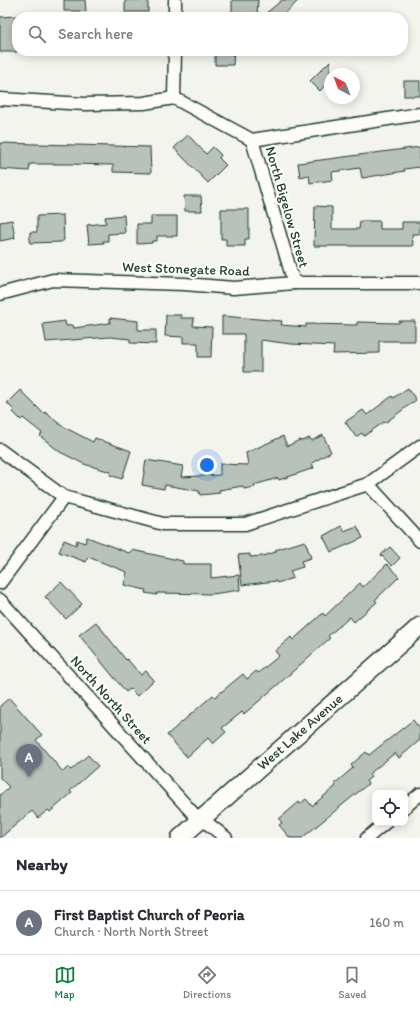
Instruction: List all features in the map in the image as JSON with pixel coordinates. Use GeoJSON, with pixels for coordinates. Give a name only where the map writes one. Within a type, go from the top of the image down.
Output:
{"type":"FeatureCollection","features":[{"type":"Feature","properties":{"kind":"street"},"geometry":{"type":"LineString","coordinates":[[175,0],[175,12]]}},
{"type":"Feature","properties":{"kind":"street"},"geometry":{"type":"LineString","coordinates":[[174,98],[175,56]]}},
{"type":"Feature","properties":{"kind":"street"},"geometry":{"type":"LineString","coordinates":[[0,99],[85,104],[137,104],[174,98],[252,140],[420,114]]}},
{"type":"Feature","properties":{"kind":"street","name":"North Bigelow Street"},"geometry":{"type":"LineString","coordinates":[[252,140],[294,283]]}},
{"type":"Feature","properties":{"kind":"street","name":"West Stonegate Road"},"geometry":{"type":"LineString","coordinates":[[0,294],[53,280],[184,284],[234,288],[294,283],[420,283]]}},
{"type":"Feature","properties":{"kind":"street"},"geometry":{"type":"LineString","coordinates":[[0,450],[64,497],[163,524],[245,524],[368,484],[420,446]]}},
{"type":"Feature","properties":{"kind":"street"},"geometry":{"type":"LineString","coordinates":[[368,484],[420,541]]}},
{"type":"Feature","properties":{"kind":"street"},"geometry":{"type":"LineString","coordinates":[[0,583],[64,497]]}},
{"type":"Feature","properties":{"kind":"street","name":"North North Street"},"geometry":{"type":"LineString","coordinates":[[0,600],[201,820],[226,838]]}},
{"type":"Feature","properties":{"kind":"street","name":"West Lake Avenue"},"geometry":{"type":"LineString","coordinates":[[180,838],[420,626]]}},
{"type":"Feature","properties":{"kind":"street"},"geometry":{"type":"LineString","coordinates":[[408,804],[420,794]]}},
{"type":"Feature","properties":{"kind":"street"},"geometry":{"type":"LineString","coordinates":[[367,838],[381,826]]}},
{"type":"Feature","properties":{"kind":"building"},"geometry":{"type":"Polygon","coordinates":[[[64,0],[85,0],[86,11],[64,11],[64,0]]]}},
{"type":"Feature","properties":{"kind":"building"},"geometry":{"type":"Polygon","coordinates":[[[125,0],[148,0],[148,12],[125,12],[125,0]]]}},
{"type":"Feature","properties":{"kind":"building"},"geometry":{"type":"Polygon","coordinates":[[[232,0],[258,0],[257,12],[232,12],[232,0]]]}},
{"type":"Feature","properties":{"kind":"building"},"geometry":{"type":"Polygon","coordinates":[[[282,0],[299,0],[286,12],[268,12],[282,0]]]}},
{"type":"Feature","properties":{"kind":"building"},"geometry":{"type":"Polygon","coordinates":[[[12,16],[12,52],[0,52],[0,17],[12,16]]]}},
{"type":"Feature","properties":{"kind":"building"},"geometry":{"type":"Polygon","coordinates":[[[215,56],[234,56],[233,65],[215,65],[215,56]]]}},
{"type":"Feature","properties":{"kind":"building"},"geometry":{"type":"Polygon","coordinates":[[[330,61],[330,68],[324,68],[324,86],[320,91],[310,81],[330,61]]]}},
{"type":"Feature","properties":{"kind":"building"},"geometry":{"type":"Polygon","coordinates":[[[404,81],[420,81],[420,96],[404,96],[404,81]]]}},
{"type":"Feature","properties":{"kind":"building"},"geometry":{"type":"Polygon","coordinates":[[[188,135],[206,154],[213,147],[221,155],[219,158],[226,165],[208,183],[174,148],[188,135]]]}},
{"type":"Feature","properties":{"kind":"building"},"geometry":{"type":"Polygon","coordinates":[[[0,143],[150,147],[151,173],[113,172],[113,165],[30,164],[29,171],[0,169],[0,143]]]}},
{"type":"Feature","properties":{"kind":"building"},"geometry":{"type":"Polygon","coordinates":[[[420,147],[420,167],[404,169],[405,171],[362,178],[360,168],[332,172],[333,180],[310,183],[309,175],[300,177],[298,163],[420,147]]]}},
{"type":"Feature","properties":{"kind":"building"},"geometry":{"type":"Polygon","coordinates":[[[184,196],[201,196],[202,211],[185,211],[184,196]]]}},
{"type":"Feature","properties":{"kind":"building"},"geometry":{"type":"Polygon","coordinates":[[[315,206],[332,207],[332,229],[359,229],[360,221],[380,221],[380,229],[402,229],[402,222],[420,222],[420,234],[412,234],[413,246],[314,246],[315,206]]]}},
{"type":"Feature","properties":{"kind":"building"},"geometry":{"type":"Polygon","coordinates":[[[221,209],[249,209],[249,239],[245,239],[245,246],[226,246],[226,239],[221,239],[221,209]]]}},
{"type":"Feature","properties":{"kind":"building"},"geometry":{"type":"Polygon","coordinates":[[[63,215],[64,240],[61,242],[30,243],[30,232],[37,232],[37,216],[63,215]]]}},
{"type":"Feature","properties":{"kind":"building"},"geometry":{"type":"Polygon","coordinates":[[[124,215],[125,233],[108,234],[108,241],[103,241],[104,243],[89,244],[87,225],[106,223],[105,217],[124,215]]]}},
{"type":"Feature","properties":{"kind":"building"},"geometry":{"type":"Polygon","coordinates":[[[151,216],[177,216],[177,236],[157,236],[157,241],[152,241],[152,243],[137,244],[137,224],[151,224],[151,216]]]}},
{"type":"Feature","properties":{"kind":"building"},"geometry":{"type":"Polygon","coordinates":[[[12,220],[15,238],[0,241],[0,222],[12,220]]]}},
{"type":"Feature","properties":{"kind":"building"},"geometry":{"type":"Polygon","coordinates":[[[166,315],[181,315],[181,318],[194,318],[193,326],[212,327],[211,357],[198,357],[198,343],[183,343],[183,337],[165,336],[166,315]]]}},
{"type":"Feature","properties":{"kind":"building"},"geometry":{"type":"Polygon","coordinates":[[[222,316],[282,321],[281,325],[306,327],[306,324],[357,325],[357,322],[399,323],[399,321],[415,321],[415,341],[379,341],[379,353],[333,354],[334,346],[291,344],[261,340],[261,372],[244,372],[244,334],[222,334],[222,316]]]}},
{"type":"Feature","properties":{"kind":"building"},"geometry":{"type":"Polygon","coordinates":[[[110,318],[138,321],[138,330],[156,330],[156,344],[130,343],[130,339],[110,337],[46,342],[43,324],[65,321],[66,326],[73,325],[74,328],[110,323],[110,318]]]}},
{"type":"Feature","properties":{"kind":"building"},"geometry":{"type":"Polygon","coordinates":[[[408,388],[416,400],[385,423],[384,422],[364,436],[362,433],[356,437],[345,422],[363,410],[367,415],[392,396],[393,398],[408,388]]]}},
{"type":"Feature","properties":{"kind":"building"},"geometry":{"type":"Polygon","coordinates":[[[20,390],[44,414],[45,412],[62,426],[93,442],[95,438],[131,451],[122,479],[110,475],[111,472],[84,464],[60,452],[40,436],[42,433],[23,418],[21,420],[7,403],[20,390]]]}},
{"type":"Feature","properties":{"kind":"building"},"geometry":{"type":"Polygon","coordinates":[[[323,435],[331,452],[312,463],[314,468],[279,480],[278,478],[254,485],[255,487],[244,489],[243,486],[219,490],[220,493],[200,495],[199,491],[165,485],[164,489],[142,485],[146,460],[183,466],[181,477],[220,475],[220,464],[248,465],[246,453],[283,436],[287,446],[300,440],[310,438],[311,441],[323,435]]]}},
{"type":"Feature","properties":{"kind":"building"},"geometry":{"type":"Polygon","coordinates":[[[341,526],[344,531],[357,526],[363,538],[331,552],[323,536],[341,526]]]}},
{"type":"Feature","properties":{"kind":"building"},"geometry":{"type":"Polygon","coordinates":[[[87,537],[129,553],[132,550],[183,561],[183,564],[211,564],[211,578],[239,575],[240,590],[212,594],[157,593],[157,595],[145,593],[146,590],[124,585],[127,572],[88,557],[86,562],[59,552],[64,540],[76,545],[77,540],[85,543],[87,537]]]}},
{"type":"Feature","properties":{"kind":"building"},"geometry":{"type":"Polygon","coordinates":[[[305,541],[311,558],[301,561],[303,567],[290,571],[293,578],[277,583],[276,581],[242,585],[238,555],[250,554],[250,557],[263,556],[276,552],[275,550],[305,541]]]}},
{"type":"Feature","properties":{"kind":"building"},"geometry":{"type":"Polygon","coordinates":[[[390,547],[400,558],[392,566],[381,555],[390,547]]]}},
{"type":"Feature","properties":{"kind":"building"},"geometry":{"type":"Polygon","coordinates":[[[387,564],[399,577],[375,600],[377,602],[354,622],[350,617],[328,636],[330,638],[281,682],[244,714],[242,712],[222,728],[226,732],[213,744],[208,738],[187,757],[167,735],[213,695],[215,697],[243,674],[247,679],[256,671],[258,673],[279,656],[275,651],[291,637],[293,640],[323,613],[325,616],[360,583],[363,587],[387,564]]]}},
{"type":"Feature","properties":{"kind":"building"},"geometry":{"type":"Polygon","coordinates":[[[61,582],[82,604],[66,619],[45,597],[61,582]]]}},
{"type":"Feature","properties":{"kind":"building"},"geometry":{"type":"Polygon","coordinates":[[[96,622],[126,660],[127,659],[141,675],[146,671],[154,680],[137,696],[130,689],[126,692],[79,635],[96,622]]]}},
{"type":"Feature","properties":{"kind":"building"},"geometry":{"type":"Polygon","coordinates":[[[9,698],[42,735],[36,740],[63,772],[68,767],[71,770],[88,755],[98,766],[70,791],[72,793],[50,812],[48,810],[38,818],[32,811],[0,838],[0,795],[9,787],[0,778],[0,706],[9,698]]]}},
{"type":"Feature","properties":{"kind":"building"},"geometry":{"type":"Polygon","coordinates":[[[413,720],[420,729],[420,740],[399,758],[395,753],[369,774],[371,777],[366,781],[368,784],[302,838],[290,838],[279,825],[282,823],[279,819],[299,802],[300,804],[306,799],[312,806],[336,786],[334,784],[353,768],[351,765],[366,752],[369,755],[413,720]]]}},
{"type":"Feature","properties":{"kind":"place","name":"First Baptist Church of Peoria"},"geometry":{"type":"Point","coordinates":[29,777]}}]}
